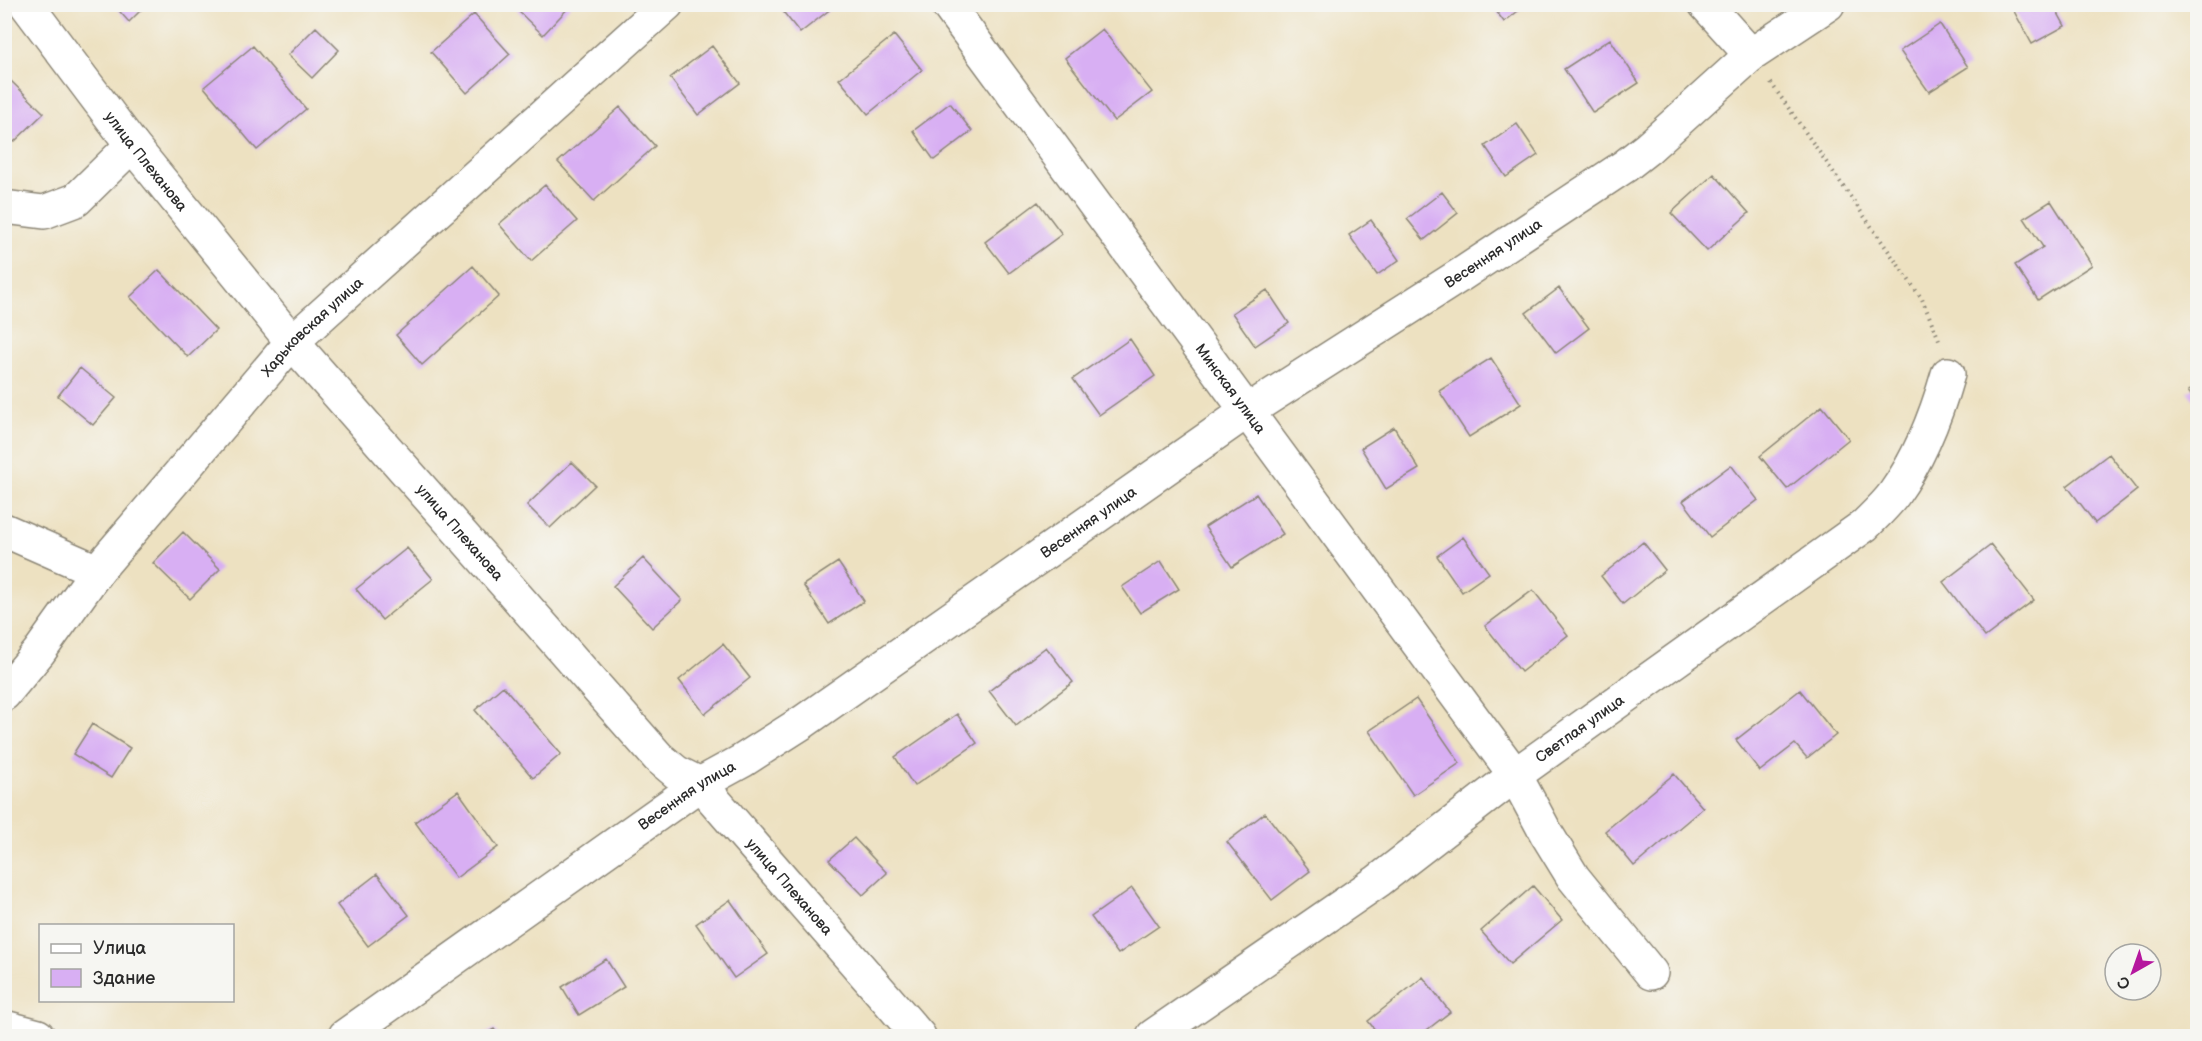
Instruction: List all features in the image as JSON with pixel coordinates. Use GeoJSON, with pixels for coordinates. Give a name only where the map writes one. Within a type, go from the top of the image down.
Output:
{"type":"FeatureCollection","features":[{"type":"Feature","properties":{"kind":"street","name":"улица Плеханова"},"geometry":{"type":"LineString","coordinates":[[26,4],[132,145],[292,342],[658,757],[676,772],[700,784],[919,1036]]}},
{"type":"Feature","properties":{"kind":"street","name":"Харьковская улица"},"geometry":{"type":"LineString","coordinates":[[4,694],[39,652],[97,571],[292,342],[668,4]]}},
{"type":"Feature","properties":{"kind":"street","name":"Минская улица"},"geometry":{"type":"LineString","coordinates":[[947,4],[1515,775],[1573,878],[1651,973]]}},
{"type":"Feature","properties":{"kind":"street"},"geometry":{"type":"LineString","coordinates":[[1705,4],[1751,55]]}},
{"type":"Feature","properties":{"kind":"street","name":"Весенняя улица"},"geometry":{"type":"LineString","coordinates":[[345,1036],[700,784],[742,761],[803,722],[1246,412],[1462,274],[1624,166],[1648,148],[1751,55],[1828,4]]}},
{"type":"Feature","properties":{"kind":"street"},"geometry":{"type":"LineString","coordinates":[[4,207],[44,212],[76,200],[132,145]]}},
{"type":"Feature","properties":{"kind":"street","name":"Светлая улица"},"geometry":{"type":"LineString","coordinates":[[1153,1036],[1378,881],[1515,775],[1865,525],[1894,495],[1917,456],[1936,412],[1948,374]]}},
{"type":"Feature","properties":{"kind":"street"},"geometry":{"type":"LineString","coordinates":[[4,531],[97,571]]}},
{"type":"Feature","properties":{"kind":"street"},"geometry":{"type":"LineString","coordinates":[[4,1027],[38,1036]]}},
{"type":"Feature","properties":{"kind":"path"},"geometry":{"type":"LineString","coordinates":[[1751,55],[1922,299],[1939,337],[1948,374]]}},
{"type":"Feature","properties":{"kind":"building"},"geometry":{"type":"Polygon","coordinates":[[[113,4],[147,4],[129,22],[113,4]]]}},
{"type":"Feature","properties":{"kind":"building"},"geometry":{"type":"Polygon","coordinates":[[[522,4],[572,4],[543,35],[517,10],[522,4]]]}},
{"type":"Feature","properties":{"kind":"building"},"geometry":{"type":"Polygon","coordinates":[[[777,4],[837,4],[800,33],[777,4]]]}},
{"type":"Feature","properties":{"kind":"building"},"geometry":{"type":"Polygon","coordinates":[[[1491,4],[1527,4],[1504,22],[1491,4]]]}},
{"type":"Feature","properties":{"kind":"building"},"geometry":{"type":"Polygon","coordinates":[[[2010,4],[2053,4],[2065,26],[2032,44],[2010,4]]]}},
{"type":"Feature","properties":{"kind":"building"},"geometry":{"type":"Polygon","coordinates":[[[474,14],[510,54],[467,93],[431,52],[474,14]]]}},
{"type":"Feature","properties":{"kind":"building"},"geometry":{"type":"Polygon","coordinates":[[[1940,24],[1968,67],[1929,92],[1900,51],[1940,24]]]}},
{"type":"Feature","properties":{"kind":"building"},"geometry":{"type":"Polygon","coordinates":[[[316,27],[339,50],[312,78],[288,55],[316,27]]]}},
{"type":"Feature","properties":{"kind":"building"},"geometry":{"type":"Polygon","coordinates":[[[1102,29],[1152,92],[1114,121],[1065,58],[1102,29]]]}},
{"type":"Feature","properties":{"kind":"building"},"geometry":{"type":"Polygon","coordinates":[[[894,35],[922,70],[868,114],[839,79],[894,35]]]}},
{"type":"Feature","properties":{"kind":"building"},"geometry":{"type":"Polygon","coordinates":[[[1610,39],[1639,83],[1593,113],[1564,69],[1610,39]]]}},
{"type":"Feature","properties":{"kind":"building"},"geometry":{"type":"Polygon","coordinates":[[[253,46],[306,109],[257,150],[204,87],[253,46]]]}},
{"type":"Feature","properties":{"kind":"building"},"geometry":{"type":"Polygon","coordinates":[[[712,46],[740,83],[698,115],[670,78],[712,46]]]}},
{"type":"Feature","properties":{"kind":"building"},"geometry":{"type":"Polygon","coordinates":[[[11,81],[44,113],[14,142],[4,133],[4,87],[11,81]]]}},
{"type":"Feature","properties":{"kind":"building"},"geometry":{"type":"Polygon","coordinates":[[[950,103],[972,131],[934,160],[913,131],[950,103]]]}},
{"type":"Feature","properties":{"kind":"building"},"geometry":{"type":"Polygon","coordinates":[[[620,107],[655,146],[594,201],[558,162],[620,107]]]}},
{"type":"Feature","properties":{"kind":"building"},"geometry":{"type":"Polygon","coordinates":[[[1517,124],[1538,155],[1506,177],[1485,146],[1517,124]]]}},
{"type":"Feature","properties":{"kind":"building"},"geometry":{"type":"Polygon","coordinates":[[[1714,174],[1749,213],[1707,251],[1671,213],[1714,174]]]}},
{"type":"Feature","properties":{"kind":"building"},"geometry":{"type":"Polygon","coordinates":[[[545,185],[577,221],[531,261],[499,224],[545,185]]]}},
{"type":"Feature","properties":{"kind":"building"},"geometry":{"type":"Polygon","coordinates":[[[1442,192],[1458,213],[1424,240],[1407,219],[1442,192]]]}},
{"type":"Feature","properties":{"kind":"building"},"geometry":{"type":"Polygon","coordinates":[[[2051,201],[2092,265],[2038,300],[2015,265],[2043,247],[2024,218],[2051,201]]]}},
{"type":"Feature","properties":{"kind":"building"},"geometry":{"type":"Polygon","coordinates":[[[1038,202],[1062,234],[1009,273],[985,242],[1038,202]]]}},
{"type":"Feature","properties":{"kind":"building"},"geometry":{"type":"Polygon","coordinates":[[[1371,220],[1399,260],[1377,275],[1349,235],[1371,220]]]}},
{"type":"Feature","properties":{"kind":"building"},"geometry":{"type":"Polygon","coordinates":[[[473,266],[499,296],[422,365],[396,335],[473,266]]]}},
{"type":"Feature","properties":{"kind":"building"},"geometry":{"type":"Polygon","coordinates":[[[159,270],[216,330],[188,357],[130,297],[159,270]]]}},
{"type":"Feature","properties":{"kind":"building"},"geometry":{"type":"Polygon","coordinates":[[[1559,288],[1589,328],[1556,353],[1526,313],[1559,288]]]}},
{"type":"Feature","properties":{"kind":"building"},"geometry":{"type":"Polygon","coordinates":[[[1267,290],[1289,323],[1255,346],[1232,313],[1267,290]]]}},
{"type":"Feature","properties":{"kind":"building"},"geometry":{"type":"Polygon","coordinates":[[[1130,339],[1155,376],[1099,415],[1073,379],[1130,339]]]}},
{"type":"Feature","properties":{"kind":"building"},"geometry":{"type":"Polygon","coordinates":[[[1491,358],[1521,404],[1469,437],[1439,391],[1491,358]]]}},
{"type":"Feature","properties":{"kind":"building"},"geometry":{"type":"Polygon","coordinates":[[[80,368],[116,398],[93,425],[58,396],[80,368]]]}},
{"type":"Feature","properties":{"kind":"building"},"geometry":{"type":"Polygon","coordinates":[[[2198,384],[2198,405],[2188,391],[2198,384]]]}},
{"type":"Feature","properties":{"kind":"building"},"geometry":{"type":"Polygon","coordinates":[[[1822,406],[1849,439],[1787,489],[1760,456],[1822,406]]]}},
{"type":"Feature","properties":{"kind":"building"},"geometry":{"type":"Polygon","coordinates":[[[1394,427],[1419,469],[1386,489],[1361,448],[1394,427]]]}},
{"type":"Feature","properties":{"kind":"building"},"geometry":{"type":"Polygon","coordinates":[[[2109,454],[2137,490],[2095,523],[2067,486],[2109,454]]]}},
{"type":"Feature","properties":{"kind":"building"},"geometry":{"type":"Polygon","coordinates":[[[572,462],[595,485],[550,528],[527,505],[572,462]]]}},
{"type":"Feature","properties":{"kind":"building"},"geometry":{"type":"Polygon","coordinates":[[[1731,465],[1758,500],[1710,537],[1683,501],[1731,465]]]}},
{"type":"Feature","properties":{"kind":"building"},"geometry":{"type":"Polygon","coordinates":[[[1256,494],[1283,534],[1232,567],[1205,527],[1256,494]]]}},
{"type":"Feature","properties":{"kind":"building"},"geometry":{"type":"Polygon","coordinates":[[[183,532],[220,569],[190,599],[153,563],[183,532]]]}},
{"type":"Feature","properties":{"kind":"building"},"geometry":{"type":"Polygon","coordinates":[[[1463,537],[1489,573],[1462,592],[1437,556],[1463,537]]]}},
{"type":"Feature","properties":{"kind":"building"},"geometry":{"type":"Polygon","coordinates":[[[1643,542],[1665,570],[1623,604],[1601,576],[1643,542]]]}},
{"type":"Feature","properties":{"kind":"building"},"geometry":{"type":"Polygon","coordinates":[[[1991,545],[2034,600],[1985,637],[1943,582],[1991,545]]]}},
{"type":"Feature","properties":{"kind":"building"},"geometry":{"type":"Polygon","coordinates":[[[407,548],[433,579],[382,620],[356,589],[407,548]]]}},
{"type":"Feature","properties":{"kind":"building"},"geometry":{"type":"Polygon","coordinates":[[[643,558],[682,600],[652,628],[613,586],[643,558]]]}},
{"type":"Feature","properties":{"kind":"building"},"geometry":{"type":"Polygon","coordinates":[[[1161,561],[1179,589],[1140,613],[1122,587],[1161,561]]]}},
{"type":"Feature","properties":{"kind":"building"},"geometry":{"type":"Polygon","coordinates":[[[838,562],[864,601],[829,624],[803,585],[838,562]]]}},
{"type":"Feature","properties":{"kind":"building"},"geometry":{"type":"Polygon","coordinates":[[[1533,590],[1568,635],[1521,672],[1485,626],[1533,590]]]}},
{"type":"Feature","properties":{"kind":"building"},"geometry":{"type":"Polygon","coordinates":[[[723,644],[750,678],[705,714],[679,680],[723,644]]]}},
{"type":"Feature","properties":{"kind":"building"},"geometry":{"type":"Polygon","coordinates":[[[1046,647],[1073,682],[1016,726],[989,691],[1046,647]]]}},
{"type":"Feature","properties":{"kind":"building"},"geometry":{"type":"Polygon","coordinates":[[[503,686],[561,754],[533,778],[475,710],[503,686]]]}},
{"type":"Feature","properties":{"kind":"building"},"geometry":{"type":"Polygon","coordinates":[[[1800,690],[1836,735],[1807,758],[1795,744],[1760,771],[1736,740],[1800,690]]]}},
{"type":"Feature","properties":{"kind":"building"},"geometry":{"type":"Polygon","coordinates":[[[1416,699],[1460,763],[1413,795],[1369,731],[1416,699]]]}},
{"type":"Feature","properties":{"kind":"building"},"geometry":{"type":"Polygon","coordinates":[[[957,714],[977,743],[914,786],[895,757],[957,714]]]}},
{"type":"Feature","properties":{"kind":"building"},"geometry":{"type":"Polygon","coordinates":[[[92,724],[130,748],[111,778],[73,754],[92,724]]]}},
{"type":"Feature","properties":{"kind":"building"},"geometry":{"type":"Polygon","coordinates":[[[1674,774],[1703,808],[1634,866],[1605,831],[1674,774]]]}},
{"type":"Feature","properties":{"kind":"building"},"geometry":{"type":"Polygon","coordinates":[[[458,791],[498,847],[456,878],[415,822],[458,791]]]}},
{"type":"Feature","properties":{"kind":"building"},"geometry":{"type":"Polygon","coordinates":[[[1265,813],[1310,871],[1272,900],[1227,842],[1265,813]]]}},
{"type":"Feature","properties":{"kind":"building"},"geometry":{"type":"Polygon","coordinates":[[[854,838],[887,873],[863,895],[829,860],[854,838]]]}},
{"type":"Feature","properties":{"kind":"building"},"geometry":{"type":"Polygon","coordinates":[[[377,874],[409,915],[368,946],[337,905],[377,874]]]}},
{"type":"Feature","properties":{"kind":"building"},"geometry":{"type":"Polygon","coordinates":[[[1533,886],[1562,920],[1510,964],[1481,931],[1533,886]]]}},
{"type":"Feature","properties":{"kind":"building"},"geometry":{"type":"Polygon","coordinates":[[[1132,888],[1159,926],[1118,954],[1091,917],[1132,888]]]}},
{"type":"Feature","properties":{"kind":"building"},"geometry":{"type":"Polygon","coordinates":[[[730,900],[768,954],[734,978],[696,924],[730,900]]]}},
{"type":"Feature","properties":{"kind":"building"},"geometry":{"type":"Polygon","coordinates":[[[606,959],[624,987],[579,1015],[562,987],[606,959]]]}},
{"type":"Feature","properties":{"kind":"building"},"geometry":{"type":"Polygon","coordinates":[[[1423,977],[1450,1012],[1419,1036],[1380,1036],[1368,1021],[1423,977]]]}},
{"type":"Feature","properties":{"kind":"building"},"geometry":{"type":"Polygon","coordinates":[[[494,1029],[499,1036],[482,1036],[494,1029]]]}}]}
